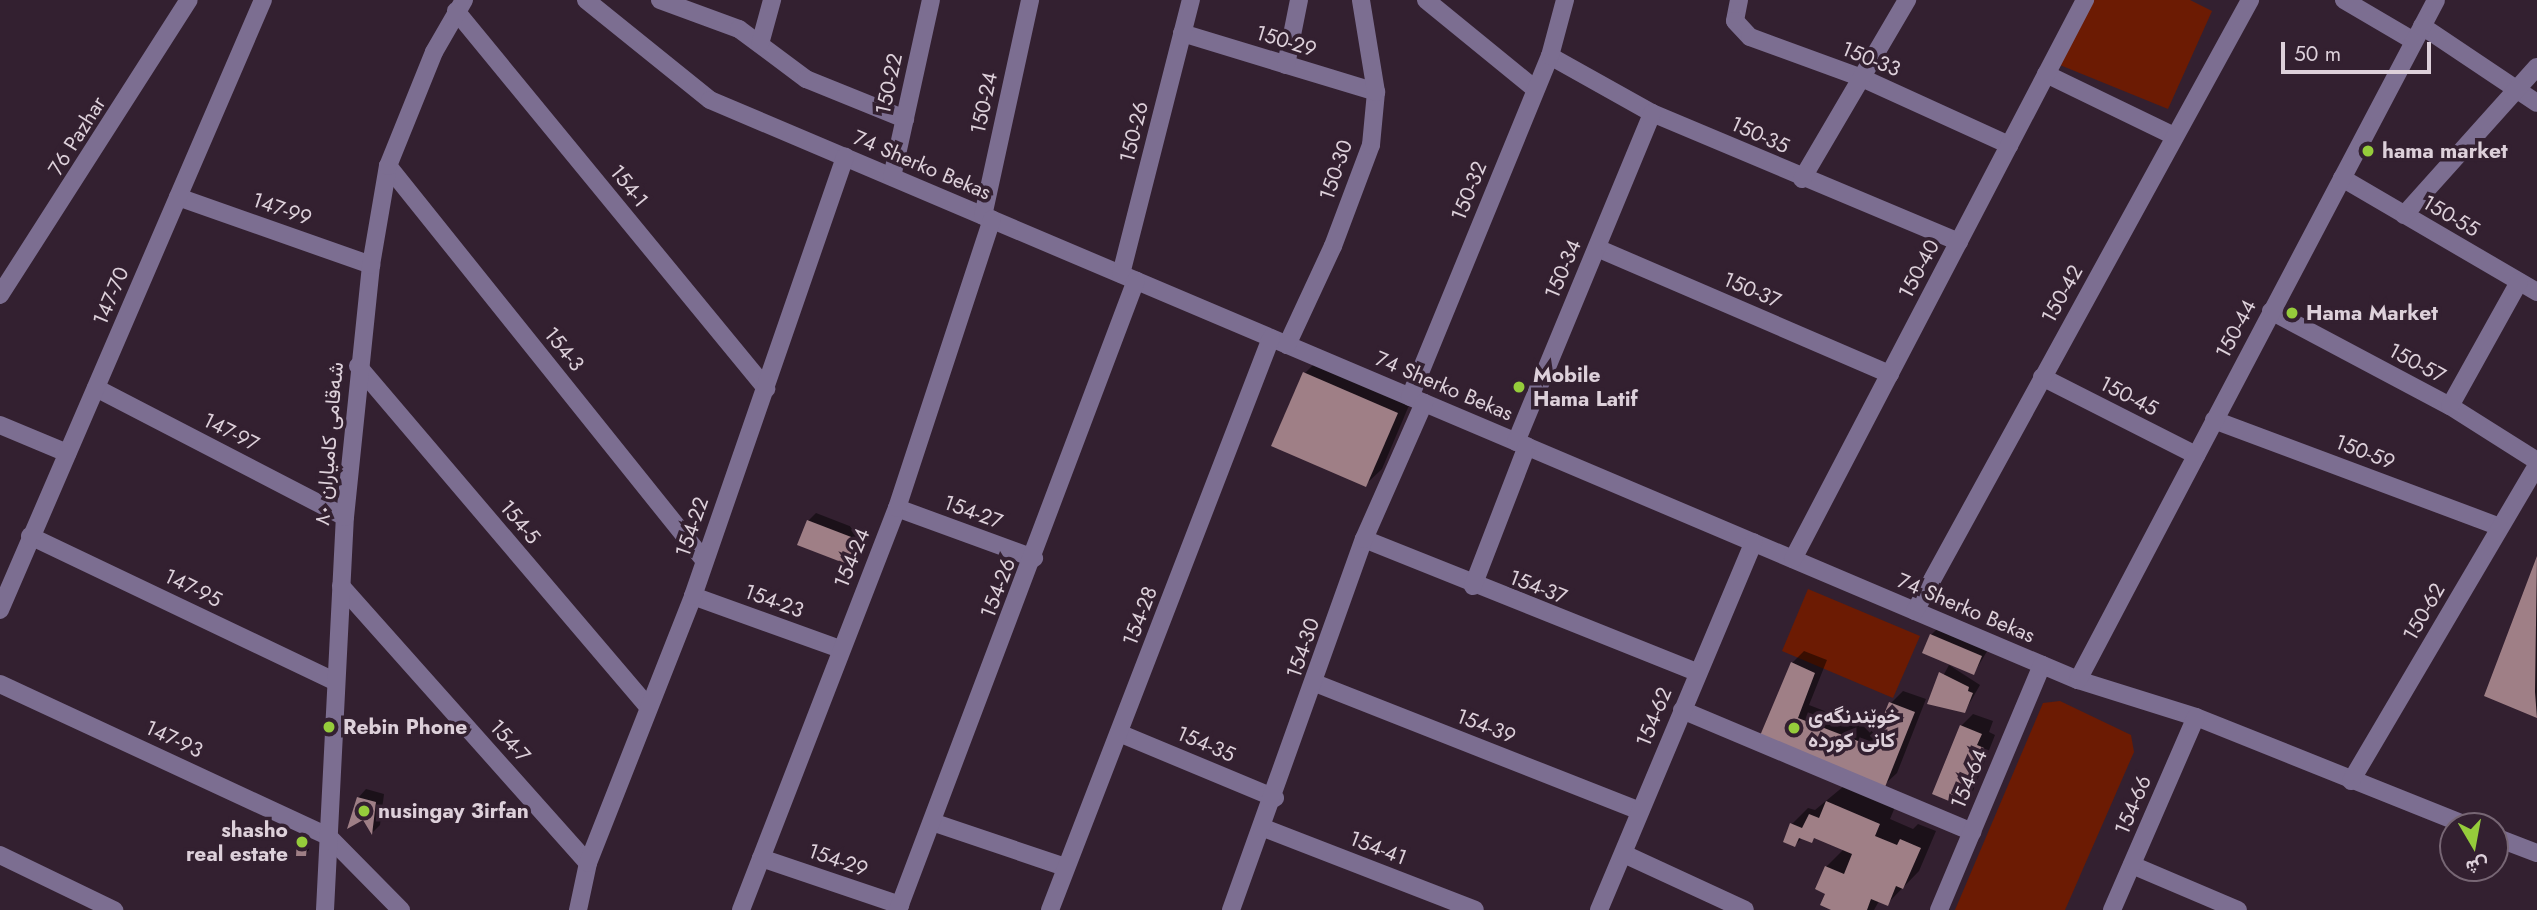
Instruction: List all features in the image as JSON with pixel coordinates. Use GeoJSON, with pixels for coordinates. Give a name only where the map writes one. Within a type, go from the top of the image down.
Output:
{"type":"FeatureCollection","features":[{"type":"Feature","properties":{"kind":"street","name":"76 Pazhar"},"geometry":{"type":"LineString","coordinates":[[0,295],[189,0]]}},
{"type":"Feature","properties":{"kind":"street","name":"147-70"},"geometry":{"type":"LineString","coordinates":[[0,610],[263,0]]}},
{"type":"Feature","properties":{"kind":"street","name":"74 Sherko Bekas"},"geometry":{"type":"LineString","coordinates":[[586,0],[710,100],[2078,680],[2196,717],[2439,815]]}},
{"type":"Feature","properties":{"kind":"street"},"geometry":{"type":"LineString","coordinates":[[660,0],[739,29],[806,79],[905,119]]}},
{"type":"Feature","properties":{"kind":"street"},"geometry":{"type":"LineString","coordinates":[[760,44],[772,0]]}},
{"type":"Feature","properties":{"kind":"street","name":"150-22"},"geometry":{"type":"LineString","coordinates":[[892,177],[931,0]]}},
{"type":"Feature","properties":{"kind":"street","name":"150-24"},"geometry":{"type":"LineString","coordinates":[[988,218],[1030,0]]}},
{"type":"Feature","properties":{"kind":"street","name":"150-26"},"geometry":{"type":"LineString","coordinates":[[1129,277],[1191,0]]}},
{"type":"Feature","properties":{"kind":"street"},"geometry":{"type":"LineString","coordinates":[[1286,65],[1299,0]]}},
{"type":"Feature","properties":{"kind":"street","name":"150-30"},"geometry":{"type":"LineString","coordinates":[[1279,341],[1333,246],[1371,145],[1376,92],[1361,0]]}},
{"type":"Feature","properties":{"kind":"street"},"geometry":{"type":"LineString","coordinates":[[1426,0],[1535,89]]}},
{"type":"Feature","properties":{"kind":"street","name":"150-32"},"geometry":{"type":"LineString","coordinates":[[1417,400],[1550,56],[1565,0]]}},
{"type":"Feature","properties":{"kind":"street"},"geometry":{"type":"LineString","coordinates":[[1802,179],[1907,0]]}},
{"type":"Feature","properties":{"kind":"street","name":"150-40"},"geometry":{"type":"LineString","coordinates":[[1793,559],[2085,0]]}},
{"type":"Feature","properties":{"kind":"street"},"geometry":{"type":"LineString","coordinates":[[2344,0],[2418,34],[2518,89],[2537,103]]}},
{"type":"Feature","properties":{"kind":"street","name":"150-44"},"geometry":{"type":"LineString","coordinates":[[2078,680],[2436,0]]}},
{"type":"Feature","properties":{"kind":"street","name":"150-33"},"geometry":{"type":"LineString","coordinates":[[1738,2],[1735,21],[1750,37],[1861,78],[2009,145]]}},
{"type":"Feature","properties":{"kind":"street","name":"150-42"},"geometry":{"type":"LineString","coordinates":[[1915,611],[2245,2]]}},
{"type":"Feature","properties":{"kind":"street","name":"شەقامی کامیاران ٨٠"},"geometry":{"type":"LineString","coordinates":[[324,910],[345,517],[358,366],[372,265],[388,166],[412,100],[460,3]]}},
{"type":"Feature","properties":{"kind":"street","name":"154-1"},"geometry":{"type":"LineString","coordinates":[[460,3],[766,389]]}},
{"type":"Feature","properties":{"kind":"street","name":"150-29"},"geometry":{"type":"LineString","coordinates":[[1182,33],[1376,92]]}},
{"type":"Feature","properties":{"kind":"street","name":"150-35"},"geometry":{"type":"LineString","coordinates":[[1550,56],[1652,113],[1802,179],[1959,242]]}},
{"type":"Feature","properties":{"kind":"street"},"geometry":{"type":"LineString","coordinates":[[2404,215],[2537,67]]}},
{"type":"Feature","properties":{"kind":"street"},"geometry":{"type":"LineString","coordinates":[[2046,74],[2174,135]]}},
{"type":"Feature","properties":{"kind":"street","name":"150-34"},"geometry":{"type":"LineString","coordinates":[[1473,586],[1521,444],[1652,113]]}},
{"type":"Feature","properties":{"kind":"street","name":"154-22"},"geometry":{"type":"LineString","coordinates":[[578,910],[588,863],[693,596],[845,157]]}},
{"type":"Feature","properties":{"kind":"street","name":"154-3"},"geometry":{"type":"LineString","coordinates":[[388,166],[704,560]]}},
{"type":"Feature","properties":{"kind":"street","name":"150-55"},"geometry":{"type":"LineString","coordinates":[[2342,178],[2537,292]]}},
{"type":"Feature","properties":{"kind":"street","name":"147-99"},"geometry":{"type":"LineString","coordinates":[[178,197],[372,265]]}},
{"type":"Feature","properties":{"kind":"street","name":"154-24"},"geometry":{"type":"LineString","coordinates":[[741,910],[840,649],[897,508],[988,218]]}},
{"type":"Feature","properties":{"kind":"street","name":"150-37"},"geometry":{"type":"LineString","coordinates":[[1597,248],[1890,374]]}},
{"type":"Feature","properties":{"kind":"street","name":"154-26"},"geometry":{"type":"LineString","coordinates":[[899,907],[1034,558],[1129,277]]}},
{"type":"Feature","properties":{"kind":"street"},"geometry":{"type":"LineString","coordinates":[[2450,406],[2519,282]]}},
{"type":"Feature","properties":{"kind":"street","name":"150-57"},"geometry":{"type":"LineString","coordinates":[[2272,311],[2450,406],[2537,463]]}},
{"type":"Feature","properties":{"kind":"street","name":"154-28"},"geometry":{"type":"LineString","coordinates":[[1049,910],[1279,341]]}},
{"type":"Feature","properties":{"kind":"street","name":"154-5"},"geometry":{"type":"LineString","coordinates":[[358,366],[648,707]]}},
{"type":"Feature","properties":{"kind":"street","name":"150-45"},"geometry":{"type":"LineString","coordinates":[[2042,377],[2196,455]]}},
{"type":"Feature","properties":{"kind":"street","name":"147-97"},"geometry":{"type":"LineString","coordinates":[[96,388],[345,517]]}},
{"type":"Feature","properties":{"kind":"street","name":"154-30"},"geometry":{"type":"LineString","coordinates":[[1231,910],[1275,798],[1364,539],[1417,400]]}},
{"type":"Feature","properties":{"kind":"street","name":"150-59"},"geometry":{"type":"LineString","coordinates":[[2214,420],[2500,527]]}},
{"type":"Feature","properties":{"kind":"street"},"geometry":{"type":"LineString","coordinates":[[0,425],[67,453]]}},
{"type":"Feature","properties":{"kind":"street","name":"150-62"},"geometry":{"type":"LineString","coordinates":[[2351,781],[2537,463]]}},
{"type":"Feature","properties":{"kind":"street","name":"154-27"},"geometry":{"type":"LineString","coordinates":[[897,508],[1034,558]]}},
{"type":"Feature","properties":{"kind":"street","name":"147-95"},"geometry":{"type":"LineString","coordinates":[[30,536],[336,682]]}},
{"type":"Feature","properties":{"kind":"street","name":"154-37"},"geometry":{"type":"LineString","coordinates":[[1364,539],[1473,586],[1697,672]]}},
{"type":"Feature","properties":{"kind":"street","name":"154-62"},"geometry":{"type":"LineString","coordinates":[[1599,910],[1754,542]]}},
{"type":"Feature","properties":{"kind":"street","name":"154-7"},"geometry":{"type":"LineString","coordinates":[[341,586],[588,863]]}},
{"type":"Feature","properties":{"kind":"street","name":"154-23"},"geometry":{"type":"LineString","coordinates":[[693,596],[840,649]]}},
{"type":"Feature","properties":{"kind":"street","name":"154-64"},"geometry":{"type":"LineString","coordinates":[[1938,910],[2042,665]]}},
{"type":"Feature","properties":{"kind":"street","name":"147-93"},"geometry":{"type":"LineString","coordinates":[[0,684],[328,836]]}},
{"type":"Feature","properties":{"kind":"street","name":"154-39"},"geometry":{"type":"LineString","coordinates":[[1315,684],[1640,811]]}},
{"type":"Feature","properties":{"kind":"street"},"geometry":{"type":"LineString","coordinates":[[1682,710],[1972,832]]}},
{"type":"Feature","properties":{"kind":"street","name":"154-66"},"geometry":{"type":"LineString","coordinates":[[2112,910],[2196,717]]}},
{"type":"Feature","properties":{"kind":"street","name":"154-35"},"geometry":{"type":"LineString","coordinates":[[1119,733],[1275,798]]}},
{"type":"Feature","properties":{"kind":"street"},"geometry":{"type":"LineString","coordinates":[[932,822],[1065,867]]}},
{"type":"Feature","properties":{"kind":"street","name":"154-41"},"geometry":{"type":"LineString","coordinates":[[1264,828],[1475,910]]}},
{"type":"Feature","properties":{"kind":"street"},"geometry":{"type":"LineString","coordinates":[[328,836],[401,910]]}},
{"type":"Feature","properties":{"kind":"street"},"geometry":{"type":"LineString","coordinates":[[2509,842],[2537,853]]}},
{"type":"Feature","properties":{"kind":"street"},"geometry":{"type":"LineString","coordinates":[[1624,854],[1745,910]]}},
{"type":"Feature","properties":{"kind":"street"},"geometry":{"type":"LineString","coordinates":[[0,855],[114,910]]}},
{"type":"Feature","properties":{"kind":"street","name":"154-29"},"geometry":{"type":"LineString","coordinates":[[761,858],[899,907]]}},
{"type":"Feature","properties":{"kind":"street"},"geometry":{"type":"LineString","coordinates":[[2132,865],[2238,910]]}},
{"type":"Feature","properties":{"kind":"shaded area"},"geometry":{"type":"Polygon","coordinates":[[[2089,0],[2190,0],[2212,11],[2168,109],[2055,63],[2089,0]]]}},
{"type":"Feature","properties":{"kind":"shaded area"},"geometry":{"type":"Polygon","coordinates":[[[1808,589],[1920,636],[1893,698],[1782,651],[1808,589]]]}},
{"type":"Feature","properties":{"kind":"shaded area"},"geometry":{"type":"Polygon","coordinates":[[[2060,701],[2131,735],[2134,752],[2065,910],[1955,910],[2043,703],[2060,701]]]}},
{"type":"Feature","properties":{"kind":"building"},"geometry":{"type":"Polygon","coordinates":[[[1303,372],[1398,413],[1366,487],[1271,446],[1303,372]]]}},
{"type":"Feature","properties":{"kind":"building"},"geometry":{"type":"Polygon","coordinates":[[[807,520],[859,540],[849,565],[797,545],[807,520]]]}},
{"type":"Feature","properties":{"kind":"building"},"geometry":{"type":"Polygon","coordinates":[[[2537,556],[2535,692],[2537,718],[2484,696],[2537,556]]]}},
{"type":"Feature","properties":{"kind":"building"},"geometry":{"type":"Polygon","coordinates":[[[1930,634],[1982,656],[1974,675],[1922,653],[1930,634]]]}},
{"type":"Feature","properties":{"kind":"building","name":"خوێندنگەی کانی کوردە"},"geometry":{"type":"Polygon","coordinates":[[[1791,662],[1815,673],[1798,718],[1871,746],[1889,702],[1915,712],[1885,787],[1759,738],[1791,662]]]}},
{"type":"Feature","properties":{"kind":"building"},"geometry":{"type":"Polygon","coordinates":[[[1939,672],[1969,687],[1968,691],[1973,693],[1965,713],[1927,704],[1939,672]]]}},
{"type":"Feature","properties":{"kind":"building"},"geometry":{"type":"Polygon","coordinates":[[[1960,725],[1982,734],[1977,745],[1984,748],[1961,806],[1932,794],[1960,725]]]}},
{"type":"Feature","properties":{"kind":"building","name":"nusingay 3irfan"},"geometry":{"type":"Polygon","coordinates":[[[357,797],[376,802],[372,835],[363,820],[347,829],[357,797]]]}},
{"type":"Feature","properties":{"kind":"building"},"geometry":{"type":"Polygon","coordinates":[[[1826,801],[1880,824],[1875,836],[1897,845],[1900,839],[1921,848],[1903,889],[1896,886],[1888,906],[1871,899],[1867,910],[1831,910],[1820,905],[1825,894],[1815,889],[1825,866],[1844,874],[1852,854],[1814,838],[1812,843],[1799,838],[1795,847],[1783,842],[1790,823],[1802,828],[1809,814],[1819,818],[1826,801]]]}},
{"type":"Feature","properties":{"kind":"building","name":"shasho real estate"},"geometry":{"type":"Polygon","coordinates":[[[308,837],[306,856],[296,856],[297,838],[308,837]]]}},
{"type":"Feature","properties":{"kind":"place","name":"hama market"},"geometry":{"type":"Point","coordinates":[2368,151]}},
{"type":"Feature","properties":{"kind":"place","name":"Hama Market"},"geometry":{"type":"Point","coordinates":[2292,313]}},
{"type":"Feature","properties":{"kind":"place","name":"Mobile Hama Latif"},"geometry":{"type":"Point","coordinates":[1519,387]}},
{"type":"Feature","properties":{"kind":"place","name":"Rebin Phone"},"geometry":{"type":"Point","coordinates":[329,727]}},
{"type":"Feature","properties":{"kind":"place","name":"خوێندنگەی کانی کوردە"},"geometry":{"type":"Point","coordinates":[1794,728]}},
{"type":"Feature","properties":{"kind":"place","name":"nusingay 3irfan"},"geometry":{"type":"Point","coordinates":[364,811]}},
{"type":"Feature","properties":{"kind":"place","name":"shasho real estate"},"geometry":{"type":"Point","coordinates":[302,842]}}]}
